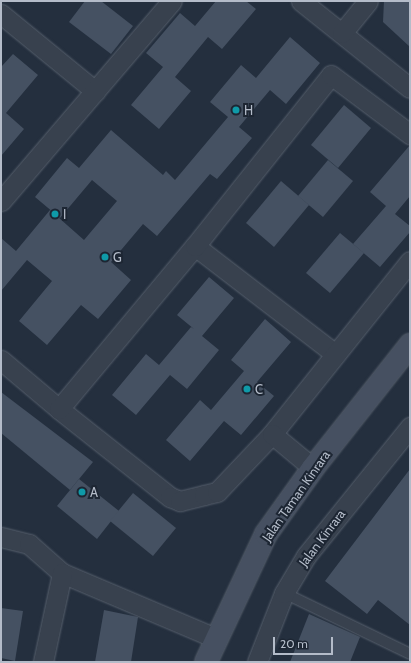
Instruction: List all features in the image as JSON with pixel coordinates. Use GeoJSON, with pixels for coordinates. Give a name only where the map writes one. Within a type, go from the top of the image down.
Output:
{"type":"FeatureCollection","features":[{"type":"Feature","properties":{"kind":"street"},"geometry":{"type":"LineString","coordinates":[[1,201],[172,1]]}},
{"type":"Feature","properties":{"kind":"street"},"geometry":{"type":"LineString","coordinates":[[342,33],[368,1]]}},
{"type":"Feature","properties":{"kind":"street"},"geometry":{"type":"LineString","coordinates":[[306,2],[410,88]]}},
{"type":"Feature","properties":{"kind":"street"},"geometry":{"type":"LineString","coordinates":[[1,14],[95,91]]}},
{"type":"Feature","properties":{"kind":"street"},"geometry":{"type":"LineString","coordinates":[[59,409],[195,246],[331,75],[410,134]]}},
{"type":"Feature","properties":{"kind":"street"},"geometry":{"type":"LineString","coordinates":[[195,246],[335,354]]}},
{"type":"Feature","properties":{"kind":"street"},"geometry":{"type":"LineString","coordinates":[[1,360],[59,409],[170,497],[180,501],[217,492],[272,434],[410,261]]}},
{"type":"Feature","properties":{"kind":"street","name":"Jalan Taman Kinrara"},"geometry":{"type":"LineString","coordinates":[[206,662],[215,638],[266,534],[313,468],[410,345]]}},
{"type":"Feature","properties":{"kind":"street","name":"Jalan Kinrara"},"geometry":{"type":"LineString","coordinates":[[257,662],[284,592],[306,556],[410,426]]}},
{"type":"Feature","properties":{"kind":"street"},"geometry":{"type":"LineString","coordinates":[[272,434],[313,468]]}},
{"type":"Feature","properties":{"kind":"street"},"geometry":{"type":"LineString","coordinates":[[1,537],[29,544],[62,573],[215,638]]}},
{"type":"Feature","properties":{"kind":"street"},"geometry":{"type":"LineString","coordinates":[[43,662],[62,573]]}},
{"type":"Feature","properties":{"kind":"lane"},"geometry":{"type":"LineString","coordinates":[[284,592],[410,654]]}},
{"type":"Feature","properties":{"kind":"building"},"geometry":{"type":"Polygon","coordinates":[[[85,1],[101,1],[133,26],[111,54],[69,22],[85,1]]]}},
{"type":"Feature","properties":{"kind":"building"},"geometry":{"type":"Polygon","coordinates":[[[216,1],[246,1],[256,9],[222,49],[208,37],[175,77],[191,91],[159,129],[131,105],[163,67],[146,53],[180,13],[195,26],[216,1]]]}},
{"type":"Feature","properties":{"kind":"building"},"geometry":{"type":"Polygon","coordinates":[[[384,1],[410,1],[410,47],[383,22],[384,1]]]}},
{"type":"Feature","properties":{"kind":"building"},"geometry":{"type":"Polygon","coordinates":[[[290,37],[320,63],[286,104],[270,90],[239,127],[252,138],[217,179],[210,174],[157,236],[143,224],[111,262],[131,280],[98,319],[81,305],[47,345],[19,321],[52,281],[27,260],[1,291],[1,238],[16,251],[50,210],[84,240],[117,201],[92,180],[60,218],[35,197],[67,158],[79,168],[111,130],[163,175],[166,171],[175,180],[228,117],[210,102],[241,65],[256,78],[290,37]]]}},
{"type":"Feature","properties":{"kind":"building"},"geometry":{"type":"Polygon","coordinates":[[[13,54],[38,75],[6,113],[24,129],[1,156],[1,67],[13,54]]]}},
{"type":"Feature","properties":{"kind":"building"},"geometry":{"type":"Polygon","coordinates":[[[344,105],[371,128],[338,168],[311,145],[344,105]]]}},
{"type":"Feature","properties":{"kind":"building"},"geometry":{"type":"Polygon","coordinates":[[[410,145],[410,196],[395,214],[410,226],[410,232],[380,267],[353,244],[386,206],[370,192],[410,145]]]}},
{"type":"Feature","properties":{"kind":"building"},"geometry":{"type":"Polygon","coordinates":[[[328,160],[353,181],[323,217],[298,196],[328,160]]]}},
{"type":"Feature","properties":{"kind":"building"},"geometry":{"type":"Polygon","coordinates":[[[281,181],[309,205],[274,247],[246,223],[281,181]]]}},
{"type":"Feature","properties":{"kind":"building"},"geometry":{"type":"Polygon","coordinates":[[[340,233],[364,253],[330,293],[306,273],[340,233]]]}},
{"type":"Feature","properties":{"kind":"building"},"geometry":{"type":"Polygon","coordinates":[[[209,277],[234,298],[202,336],[219,350],[187,389],[170,375],[136,415],[112,395],[146,354],[159,365],[191,327],[194,329],[177,315],[209,277]]]}},
{"type":"Feature","properties":{"kind":"building","name":"C"},"geometry":{"type":"Polygon","coordinates":[[[265,319],[291,342],[257,382],[274,396],[241,435],[224,421],[190,461],[166,440],[200,400],[211,410],[244,371],[231,360],[265,319]]]}},
{"type":"Feature","properties":{"kind":"building"},"geometry":{"type":"Polygon","coordinates":[[[1,392],[93,462],[70,490],[1,433],[1,392]]]}},
{"type":"Feature","properties":{"kind":"building"},"geometry":{"type":"Polygon","coordinates":[[[410,469],[410,625],[378,600],[367,614],[325,581],[410,469]]]}},
{"type":"Feature","properties":{"kind":"building"},"geometry":{"type":"Polygon","coordinates":[[[79,479],[119,511],[97,539],[57,506],[79,479]]]}},
{"type":"Feature","properties":{"kind":"building"},"geometry":{"type":"Polygon","coordinates":[[[133,493],[176,528],[153,556],[110,521],[133,493]]]}},
{"type":"Feature","properties":{"kind":"building"},"geometry":{"type":"Polygon","coordinates":[[[1,608],[23,611],[15,661],[1,658],[1,608]]]}},
{"type":"Feature","properties":{"kind":"building"},"geometry":{"type":"Polygon","coordinates":[[[104,610],[138,617],[131,662],[95,662],[104,610]]]}},
{"type":"Feature","properties":{"kind":"building"},"geometry":{"type":"Polygon","coordinates":[[[309,614],[360,637],[350,662],[290,662],[309,614]]]}},
{"type":"Feature","properties":{"kind":"place","name":"H"},"geometry":{"type":"Point","coordinates":[236,110]}},
{"type":"Feature","properties":{"kind":"place","name":"I"},"geometry":{"type":"Point","coordinates":[55,214]}},
{"type":"Feature","properties":{"kind":"place","name":"G"},"geometry":{"type":"Point","coordinates":[105,257]}},
{"type":"Feature","properties":{"kind":"place","name":"C"},"geometry":{"type":"Point","coordinates":[247,389]}},
{"type":"Feature","properties":{"kind":"place","name":"A"},"geometry":{"type":"Point","coordinates":[82,492]}}]}
